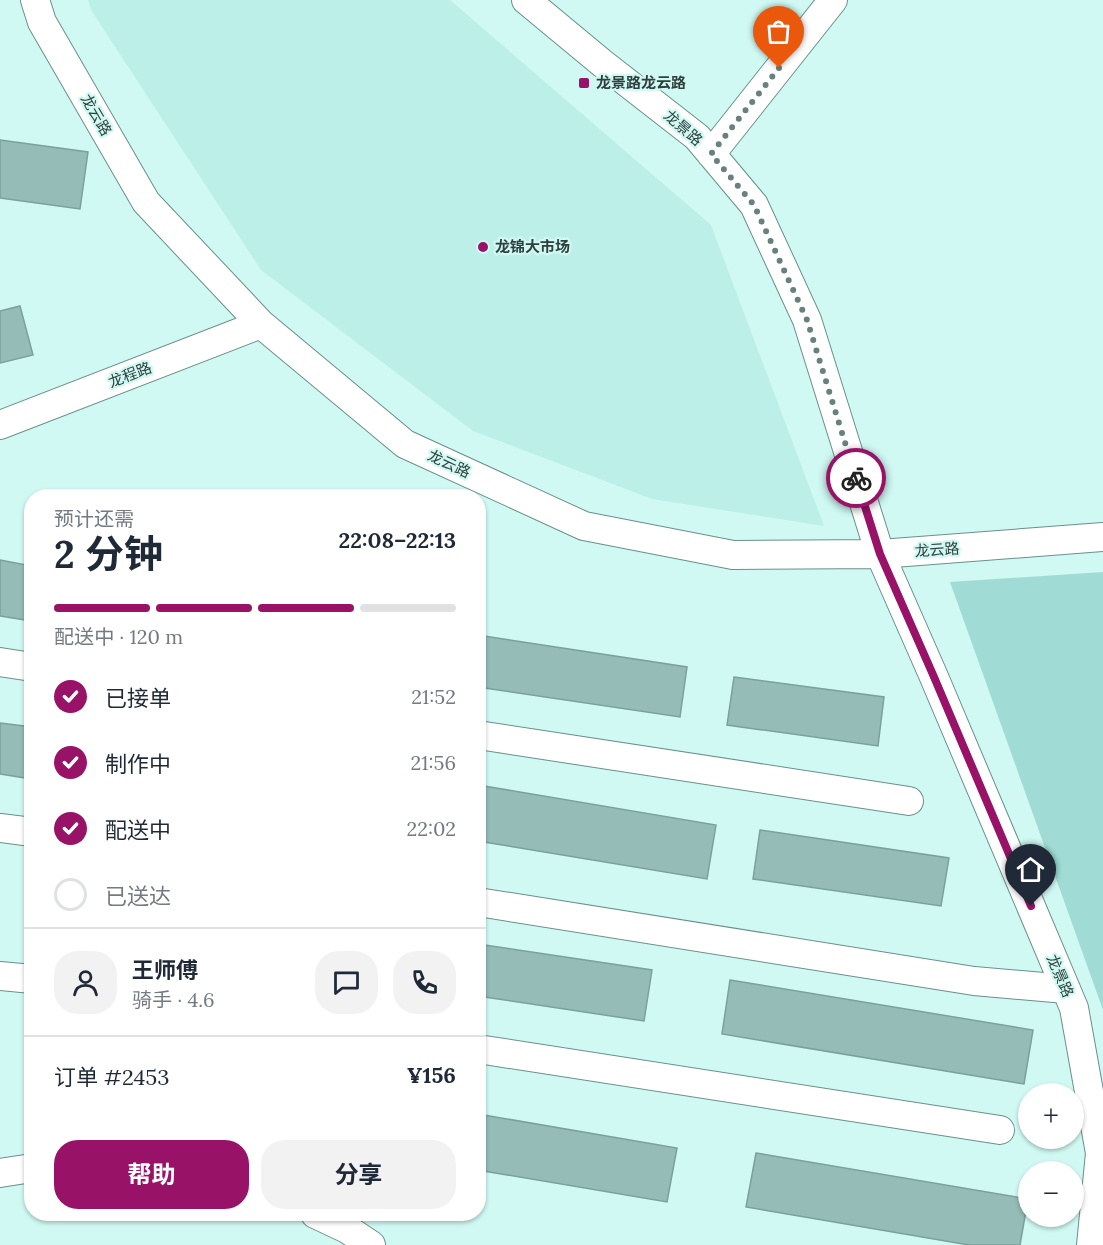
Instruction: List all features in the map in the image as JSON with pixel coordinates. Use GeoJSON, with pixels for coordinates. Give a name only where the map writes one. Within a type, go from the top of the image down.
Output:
{"type":"FeatureCollection","features":[{"type":"Feature","properties":{"kind":"street","name":"龙云路"},"geometry":{"type":"LineString","coordinates":[[35,0],[42,22],[146,202],[261,324],[405,444],[584,526],[733,555],[880,554],[1103,537]]}},
{"type":"Feature","properties":{"kind":"street","name":"龙景路"},"geometry":{"type":"LineString","coordinates":[[526,0],[697,137],[754,205],[807,320],[880,554],[1074,1008],[1100,1153],[1091,1245]]}},
{"type":"Feature","properties":{"kind":"street"},"geometry":{"type":"LineString","coordinates":[[711,154],[833,0]]}},
{"type":"Feature","properties":{"kind":"street","name":"龙程路"},"geometry":{"type":"LineString","coordinates":[[0,425],[261,324]]}},
{"type":"Feature","properties":{"kind":"street"},"geometry":{"type":"LineString","coordinates":[[0,662],[24,666]]}},
{"type":"Feature","properties":{"kind":"street"},"geometry":{"type":"LineString","coordinates":[[486,736],[909,801]]}},
{"type":"Feature","properties":{"kind":"street"},"geometry":{"type":"LineString","coordinates":[[0,828],[24,831]]}},
{"type":"Feature","properties":{"kind":"street"},"geometry":{"type":"LineString","coordinates":[[486,903],[974,981],[1066,989]]}},
{"type":"Feature","properties":{"kind":"street"},"geometry":{"type":"LineString","coordinates":[[0,976],[24,979]]}},
{"type":"Feature","properties":{"kind":"street"},"geometry":{"type":"LineString","coordinates":[[486,1050],[1000,1130]]}},
{"type":"Feature","properties":{"kind":"street"},"geometry":{"type":"LineString","coordinates":[[0,1173],[24,1169]]}},
{"type":"Feature","properties":{"kind":"street"},"geometry":{"type":"LineString","coordinates":[[331,1221],[347,1228],[370,1245]]}},
{"type":"Feature","properties":{"kind":"shaded area","name":"龙锦大市场"},"geometry":{"type":"Polygon","coordinates":[[[88,0],[450,0],[711,225],[824,526],[652,499],[473,431],[261,270],[91,10],[88,0]]]}},
{"type":"Feature","properties":{"kind":"shaded area"},"geometry":{"type":"Polygon","coordinates":[[[1103,572],[1103,1010],[950,582],[1103,572]]]}},
{"type":"Feature","properties":{"kind":"building"},"geometry":{"type":"Polygon","coordinates":[[[0,140],[88,152],[80,209],[0,198],[0,140]]]}},
{"type":"Feature","properties":{"kind":"building"},"geometry":{"type":"Polygon","coordinates":[[[20,306],[33,355],[0,363],[0,311],[20,306]]]}},
{"type":"Feature","properties":{"kind":"building"},"geometry":{"type":"Polygon","coordinates":[[[0,560],[24,564],[24,620],[0,616],[0,560]]]}},
{"type":"Feature","properties":{"kind":"building"},"geometry":{"type":"Polygon","coordinates":[[[486,636],[687,667],[680,717],[486,688],[486,636]]]}},
{"type":"Feature","properties":{"kind":"building"},"geometry":{"type":"Polygon","coordinates":[[[734,677],[884,697],[878,746],[727,725],[734,677]]]}},
{"type":"Feature","properties":{"kind":"building"},"geometry":{"type":"Polygon","coordinates":[[[0,723],[24,726],[24,778],[0,774],[0,723]]]}},
{"type":"Feature","properties":{"kind":"building"},"geometry":{"type":"Polygon","coordinates":[[[486,786],[716,825],[707,879],[486,842],[486,786]]]}},
{"type":"Feature","properties":{"kind":"building"},"geometry":{"type":"Polygon","coordinates":[[[760,830],[949,858],[941,906],[753,879],[760,830]]]}},
{"type":"Feature","properties":{"kind":"building"},"geometry":{"type":"Polygon","coordinates":[[[486,945],[652,970],[644,1021],[486,997],[486,945]]]}},
{"type":"Feature","properties":{"kind":"building"},"geometry":{"type":"Polygon","coordinates":[[[730,980],[1033,1030],[1024,1083],[722,1034],[730,980]]]}},
{"type":"Feature","properties":{"kind":"building"},"geometry":{"type":"Polygon","coordinates":[[[486,1115],[677,1148],[667,1202],[486,1171],[486,1115]]]}},
{"type":"Feature","properties":{"kind":"building"},"geometry":{"type":"Polygon","coordinates":[[[756,1153],[1018,1197],[1018,1227],[1023,1227],[1020,1245],[969,1245],[746,1207],[756,1153]]]}},
{"type":"Feature","properties":{"kind":"way so far"},"geometry":{"type":"LineString","coordinates":[[779,68],[711,154],[754,205],[807,320],[856,478]]}},
{"type":"Feature","properties":{"kind":"place","name":"龙景路龙云路"},"geometry":{"type":"Point","coordinates":[584,83]}},
{"type":"Feature","properties":{"kind":"place","name":"龙锦大市场"},"geometry":{"type":"Point","coordinates":[483,247]}},
{"type":"Feature","properties":{"kind":"route"},"geometry":{"type":"LineString","coordinates":[[856,478],[880,554],[1031,906]]}}]}
